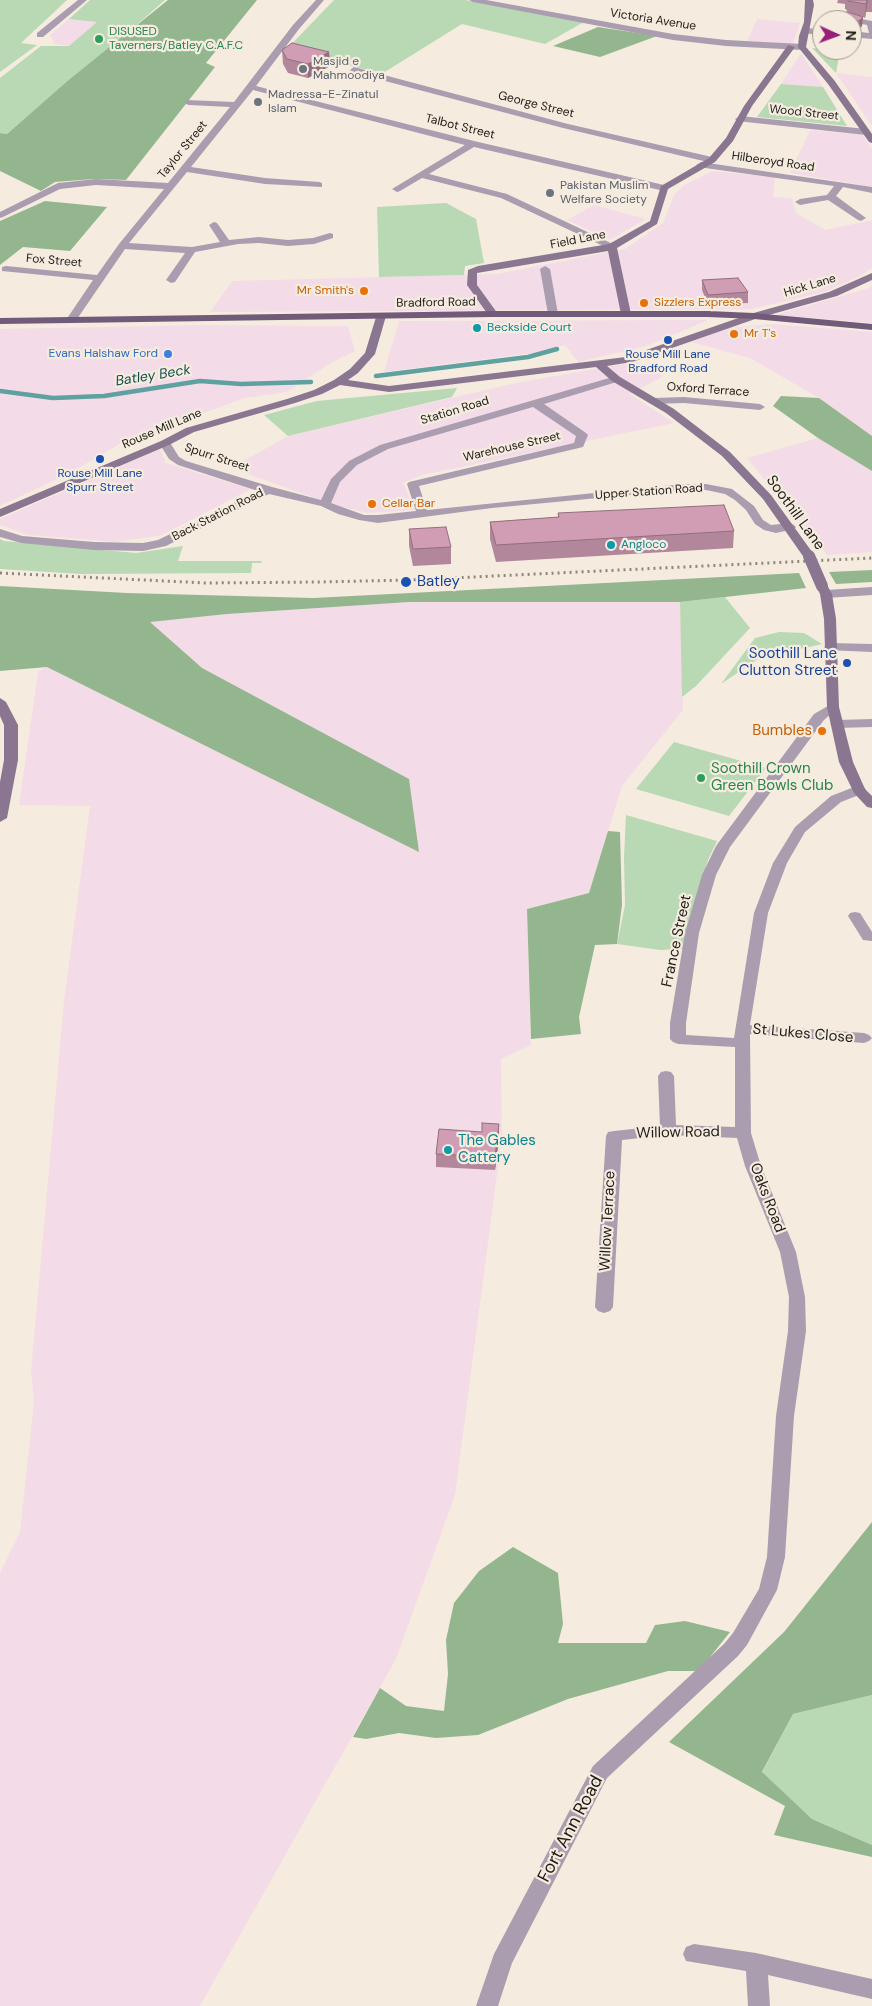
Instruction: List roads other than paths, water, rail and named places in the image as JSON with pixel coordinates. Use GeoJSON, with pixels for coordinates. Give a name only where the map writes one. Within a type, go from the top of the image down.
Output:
{"type":"FeatureCollection","features":[{"type":"Feature","properties":{"kind":"main road"},"geometry":{"type":"LineString","coordinates":[[809,0],[808,22],[802,47],[831,82],[872,140]]}},
{"type":"Feature","properties":{"kind":"main road"},"geometry":{"type":"LineString","coordinates":[[664,188],[712,160],[730,139],[740,119],[791,47]]}},
{"type":"Feature","properties":{"kind":"main road","name":"Field Lane"},"geometry":{"type":"LineString","coordinates":[[493,314],[472,284],[472,272],[478,269],[612,246],[654,222],[664,188]]}},
{"type":"Feature","properties":{"kind":"main road"},"geometry":{"type":"LineString","coordinates":[[612,246],[626,314]]}},
{"type":"Feature","properties":{"kind":"main road","name":"Hick Lane"},"geometry":{"type":"LineString","coordinates":[[754,316],[833,294],[872,276]]}},
{"type":"Feature","properties":{"kind":"main road","name":"Bradford Road"},"geometry":{"type":"LineString","coordinates":[[0,321],[626,314],[754,316],[872,327]]}},
{"type":"Feature","properties":{"kind":"main road","name":"Rouse Mill Lane"},"geometry":{"type":"LineString","coordinates":[[0,513],[165,443],[190,430],[225,418],[291,401],[318,392],[338,382],[354,371],[370,354],[381,316]]}},
{"type":"Feature","properties":{"kind":"main road"},"geometry":{"type":"LineString","coordinates":[[338,382],[388,389],[628,360],[754,316]]}},
{"type":"Feature","properties":{"kind":"main road","name":"Soothill Lane"},"geometry":{"type":"LineString","coordinates":[[599,364],[616,379],[654,401],[726,454],[767,497],[809,556],[824,590],[830,619],[833,708],[846,762],[860,790],[872,804]]}},
{"type":"Feature","properties":{"kind":"main road"},"geometry":{"type":"LineString","coordinates":[[0,702],[11,725],[10,760],[0,818]]}},
{"type":"Feature","properties":{"kind":"street"},"geometry":{"type":"LineString","coordinates":[[40,35],[83,0]]}},
{"type":"Feature","properties":{"kind":"street","name":"Taylor Street"},"geometry":{"type":"LineString","coordinates":[[71,320],[122,246],[296,27],[320,0]]}},
{"type":"Feature","properties":{"kind":"street","name":"Victoria Avenue"},"geometry":{"type":"LineString","coordinates":[[473,0],[673,37],[802,47]]}},
{"type":"Feature","properties":{"kind":"street"},"geometry":{"type":"LineString","coordinates":[[862,21],[871,24],[872,32]]}},
{"type":"Feature","properties":{"kind":"street"},"geometry":{"type":"LineString","coordinates":[[805,31],[812,31]]}},
{"type":"Feature","properties":{"kind":"street","name":"George Street"},"geometry":{"type":"LineString","coordinates":[[354,70],[566,126],[712,160]]}},
{"type":"Feature","properties":{"kind":"street","name":"Talbot Street"},"geometry":{"type":"LineString","coordinates":[[250,87],[473,144],[664,188]]}},
{"type":"Feature","properties":{"kind":"street"},"geometry":{"type":"LineString","coordinates":[[189,102],[235,105]]}},
{"type":"Feature","properties":{"kind":"street","name":"Wood Street"},"geometry":{"type":"LineString","coordinates":[[740,119],[866,132]]}},
{"type":"Feature","properties":{"kind":"street"},"geometry":{"type":"LineString","coordinates":[[397,189],[473,144]]}},
{"type":"Feature","properties":{"kind":"street","name":"Hilberoyd Road"},"geometry":{"type":"LineString","coordinates":[[701,165],[872,190]]}},
{"type":"Feature","properties":{"kind":"street"},"geometry":{"type":"LineString","coordinates":[[182,169],[264,181],[319,185]]}},
{"type":"Feature","properties":{"kind":"street"},"geometry":{"type":"LineString","coordinates":[[421,175],[504,196],[612,246]]}},
{"type":"Feature","properties":{"kind":"street"},"geometry":{"type":"LineString","coordinates":[[0,215],[58,186],[96,182],[170,186]]}},
{"type":"Feature","properties":{"kind":"street"},"geometry":{"type":"LineString","coordinates":[[830,198],[841,184]]}},
{"type":"Feature","properties":{"kind":"street"},"geometry":{"type":"LineString","coordinates":[[800,202],[830,198],[861,218]]}},
{"type":"Feature","properties":{"kind":"street"},"geometry":{"type":"LineString","coordinates":[[214,225],[226,243]]}},
{"type":"Feature","properties":{"kind":"street"},"geometry":{"type":"LineString","coordinates":[[122,246],[192,250],[226,243],[259,240],[288,243],[306,242],[330,236]]}},
{"type":"Feature","properties":{"kind":"street"},"geometry":{"type":"LineString","coordinates":[[306,242],[320,254]]}},
{"type":"Feature","properties":{"kind":"street"},"geometry":{"type":"LineString","coordinates":[[171,280],[192,250]]}},
{"type":"Feature","properties":{"kind":"street"},"geometry":{"type":"LineString","coordinates":[[545,269],[554,314]]}},
{"type":"Feature","properties":{"kind":"street","name":"Fox Street"},"geometry":{"type":"LineString","coordinates":[[6,270],[100,278]]}},
{"type":"Feature","properties":{"kind":"street","name":"Station Road"},"geometry":{"type":"LineString","coordinates":[[325,504],[335,481],[353,462],[384,447],[616,379]]}},
{"type":"Feature","properties":{"kind":"street","name":"Oxford Terrace"},"geometry":{"type":"LineString","coordinates":[[654,401],[684,400],[760,408]]}},
{"type":"Feature","properties":{"kind":"street","name":"Warehouse Street"},"geometry":{"type":"LineString","coordinates":[[422,513],[413,484],[579,446],[582,435],[552,412],[533,402]]}},
{"type":"Feature","properties":{"kind":"street","name":"Spurr Street"},"geometry":{"type":"LineString","coordinates":[[165,443],[175,459],[182,463],[268,490]]}},
{"type":"Feature","properties":{"kind":"street","name":"Upper Station Road"},"geometry":{"type":"LineString","coordinates":[[492,505],[683,487],[706,487],[728,491],[739,498],[750,508],[759,522],[768,528],[790,527]]}},
{"type":"Feature","properties":{"kind":"street","name":"Back Station Road"},"geometry":{"type":"LineString","coordinates":[[0,534],[21,539],[94,546],[143,547],[162,543],[268,490],[325,504],[342,512],[370,518],[391,518],[492,505]]}},
{"type":"Feature","properties":{"kind":"street"},"geometry":{"type":"LineString","coordinates":[[824,590],[872,591]]}},
{"type":"Feature","properties":{"kind":"street"},"geometry":{"type":"LineString","coordinates":[[830,647],[872,648]]}},
{"type":"Feature","properties":{"kind":"street","name":"France Street"},"geometry":{"type":"LineString","coordinates":[[743,1036],[678,1039],[678,1023],[692,933],[709,875],[723,846],[819,717],[833,708]]}},
{"type":"Feature","properties":{"kind":"street"},"geometry":{"type":"LineString","coordinates":[[837,724],[872,724]]}},
{"type":"Feature","properties":{"kind":"street","name":"Oaks Road"},"geometry":{"type":"LineString","coordinates":[[740,1639],[768,1590],[776,1557],[785,1416],[797,1331],[797,1297],[788,1252],[753,1166],[743,1133],[743,1036],[761,913],[780,863],[800,830],[836,799],[860,790]]}},
{"type":"Feature","properties":{"kind":"street"},"geometry":{"type":"LineString","coordinates":[[855,916],[868,937],[872,937]]}},
{"type":"Feature","properties":{"kind":"street","name":"St Lukes Close"},"geometry":{"type":"LineString","coordinates":[[743,1036],[864,1038]]}},
{"type":"Feature","properties":{"kind":"street"},"geometry":{"type":"LineString","coordinates":[[666,1076],[668,1130]]}},
{"type":"Feature","properties":{"kind":"street","name":"Willow Road"},"geometry":{"type":"LineString","coordinates":[[614,1136],[668,1130],[743,1133]]}},
{"type":"Feature","properties":{"kind":"street","name":"Willow Terrace"},"geometry":{"type":"LineString","coordinates":[[604,1307],[614,1136]]}},
{"type":"Feature","properties":{"kind":"street","name":"Fort Ann Road"},"geometry":{"type":"LineString","coordinates":[[487,2006],[502,1961],[600,1772],[731,1650],[740,1639]]}},
{"type":"Feature","properties":{"kind":"street"},"geometry":{"type":"LineString","coordinates":[[694,1954],[756,1963],[872,1989]]}},
{"type":"Feature","properties":{"kind":"street"},"geometry":{"type":"LineString","coordinates":[[756,1963],[759,2006]]}},
{"type":"Feature","properties":{"kind":"waterway","name":"Batley Beck"},"geometry":{"type":"LineString","coordinates":[[376,376],[528,357],[557,349]]}},
{"type":"Feature","properties":{"kind":"waterway","name":"Batley Beck"},"geometry":{"type":"LineString","coordinates":[[0,391],[53,398],[104,396],[200,381],[241,384],[311,382]]}},
{"type":"Feature","properties":{"kind":"railway"},"geometry":{"type":"LineString","coordinates":[[0,573],[206,583],[320,582],[410,580],[872,558]]}},
{"type":"Feature","properties":{"kind":"place","name":"DISUSED Taverners/Batley C.A.F.C"},"geometry":{"type":"Point","coordinates":[99,39]}},
{"type":"Feature","properties":{"kind":"place","name":"Masjid e Mahmoodiya"},"geometry":{"type":"Point","coordinates":[303,69]}},
{"type":"Feature","properties":{"kind":"place","name":"Madressa-E-Zinatul Islam"},"geometry":{"type":"Point","coordinates":[258,102]}},
{"type":"Feature","properties":{"kind":"place","name":"Pakistan Muslim Welfare Society"},"geometry":{"type":"Point","coordinates":[550,193]}},
{"type":"Feature","properties":{"kind":"place","name":"Mr Smith's"},"geometry":{"type":"Point","coordinates":[364,291]}},
{"type":"Feature","properties":{"kind":"place","name":"Sizzlers Express"},"geometry":{"type":"Point","coordinates":[644,303]}},
{"type":"Feature","properties":{"kind":"place","name":"Beckside Court"},"geometry":{"type":"Point","coordinates":[477,328]}},
{"type":"Feature","properties":{"kind":"place","name":"Mr T's"},"geometry":{"type":"Point","coordinates":[734,334]}},
{"type":"Feature","properties":{"kind":"place","name":"Rouse Mill Lane Bradford Road"},"geometry":{"type":"Point","coordinates":[668,340]}},
{"type":"Feature","properties":{"kind":"place","name":"Evans Halshaw Ford"},"geometry":{"type":"Point","coordinates":[168,354]}},
{"type":"Feature","properties":{"kind":"place","name":"Rouse Mill Lane Spurr Street"},"geometry":{"type":"Point","coordinates":[100,459]}},
{"type":"Feature","properties":{"kind":"place","name":"Cellar Bar"},"geometry":{"type":"Point","coordinates":[372,504]}},
{"type":"Feature","properties":{"kind":"place","name":"Angloco"},"geometry":{"type":"Point","coordinates":[611,545]}},
{"type":"Feature","properties":{"kind":"place","name":"Batley"},"geometry":{"type":"Point","coordinates":[406,582]}},
{"type":"Feature","properties":{"kind":"place","name":"Soothill Lane Clutton Street"},"geometry":{"type":"Point","coordinates":[847,663]}},
{"type":"Feature","properties":{"kind":"place","name":"Bumbles"},"geometry":{"type":"Point","coordinates":[822,731]}},
{"type":"Feature","properties":{"kind":"place","name":"Soothill Crown Green Bowls Club"},"geometry":{"type":"Point","coordinates":[701,778]}},
{"type":"Feature","properties":{"kind":"place","name":"The Gables Cattery"},"geometry":{"type":"Point","coordinates":[448,1150]}}]}
